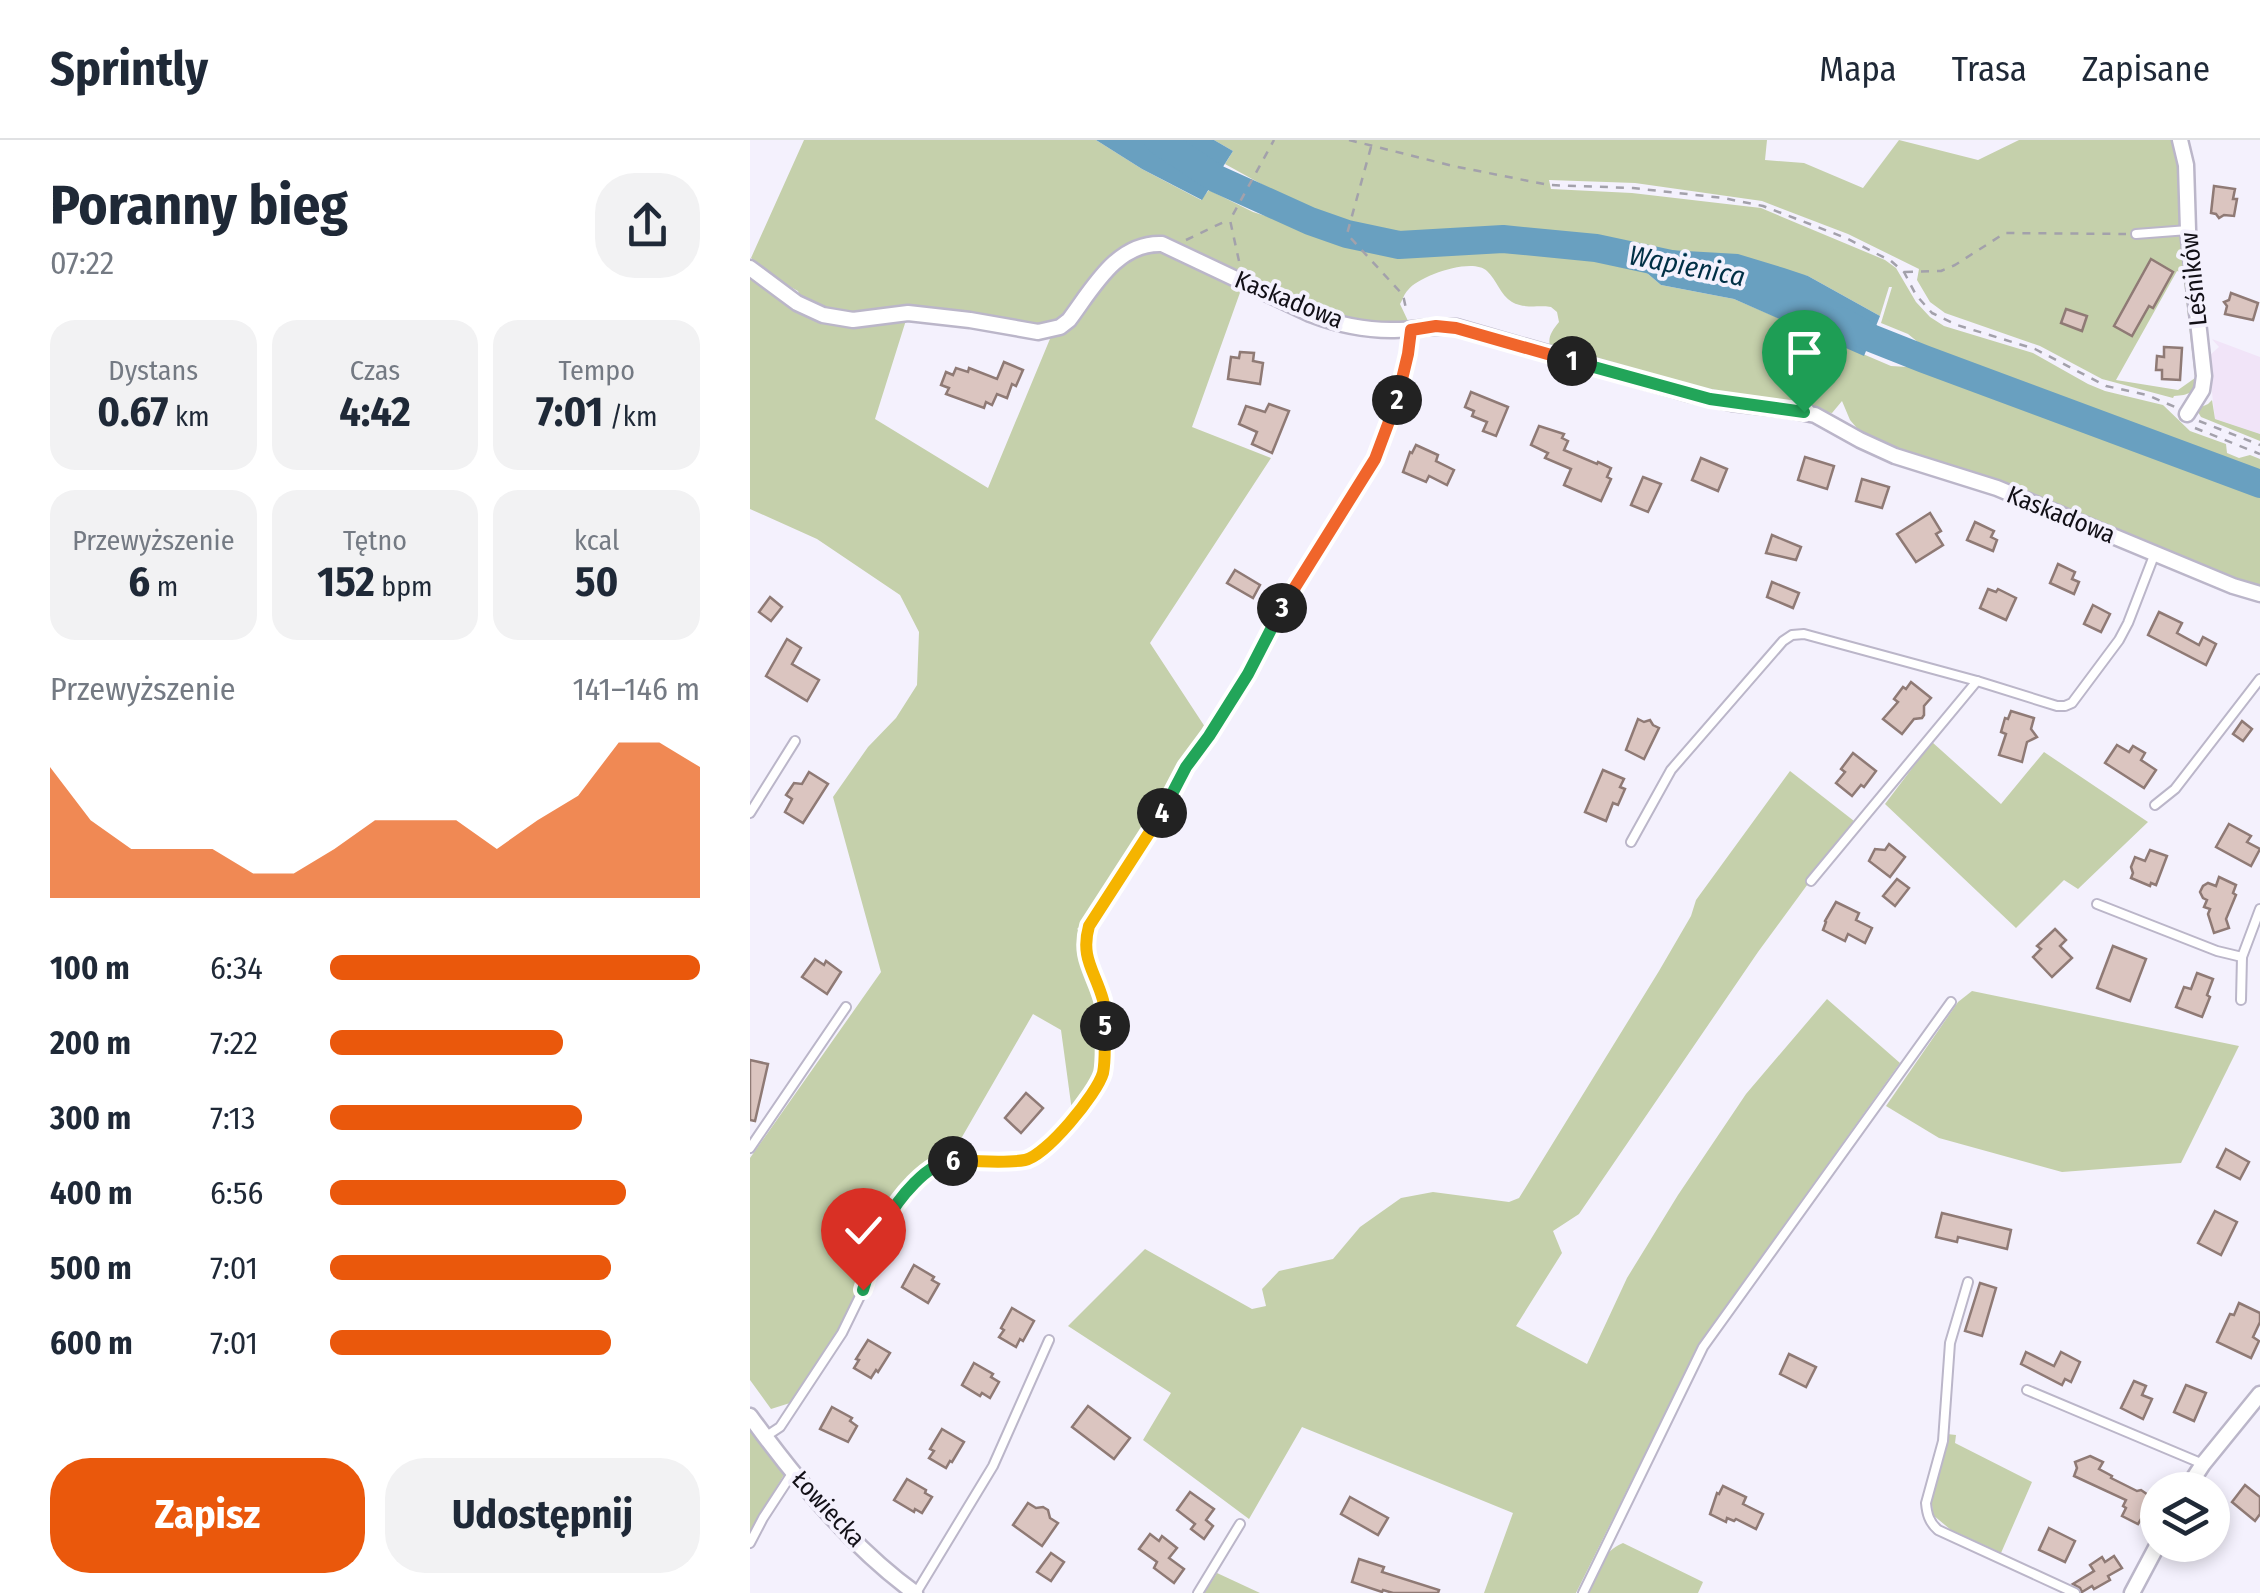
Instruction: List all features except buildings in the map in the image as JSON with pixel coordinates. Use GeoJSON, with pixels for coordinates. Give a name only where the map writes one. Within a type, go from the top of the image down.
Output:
{"type":"FeatureCollection","features":[{"type":"Feature","properties":{"kind":"street","name":"Leśników"},"geometry":{"type":"LineString","coordinates":[[2180,140],[2186,165],[2188,230],[2204,376],[2202,390],[2187,414]]}},
{"type":"Feature","properties":{"kind":"street"},"geometry":{"type":"LineString","coordinates":[[750,268],[798,303],[823,315],[852,320],[908,314],[1038,332],[1060,327],[1068,320],[1118,258],[1133,248],[1152,244],[1171,247]]}},
{"type":"Feature","properties":{"kind":"street","name":"Kaskadowa"},"geometry":{"type":"LineString","coordinates":[[1171,247],[1335,323],[1376,329],[1456,328],[1690,394],[1815,416],[1912,463],[1997,488],[2260,594]]}},
{"type":"Feature","properties":{"kind":"street"},"geometry":{"type":"LineString","coordinates":[[2198,1472],[2260,1394]]}},
{"type":"Feature","properties":{"kind":"street","name":"Łowiecka"},"geometry":{"type":"LineString","coordinates":[[750,1416],[793,1472],[870,1554],[916,1593]]}},
{"type":"Feature","properties":{"kind":"street"},"geometry":{"type":"LineString","coordinates":[[2132,1593],[2148,1562]]}},
{"type":"Feature","properties":{"kind":"lane"},"geometry":{"type":"LineString","coordinates":[[2136,234],[2188,230]]}},
{"type":"Feature","properties":{"kind":"lane"},"geometry":{"type":"LineString","coordinates":[[1330,532],[1375,459],[1404,372],[1411,330]]}},
{"type":"Feature","properties":{"kind":"lane"},"geometry":{"type":"LineString","coordinates":[[1631,842],[1671,770],[1792,634],[1804,634],[2066,706],[2119,640],[2155,553]]}},
{"type":"Feature","properties":{"kind":"lane"},"geometry":{"type":"LineString","coordinates":[[2155,805],[2175,789],[2260,679]]}},
{"type":"Feature","properties":{"kind":"lane"},"geometry":{"type":"LineString","coordinates":[[1811,881],[1977,681]]}},
{"type":"Feature","properties":{"kind":"lane"},"geometry":{"type":"LineString","coordinates":[[750,813],[795,741]]}},
{"type":"Feature","properties":{"kind":"lane"},"geometry":{"type":"LineString","coordinates":[[2097,904],[2242,957]]}},
{"type":"Feature","properties":{"kind":"lane"},"geometry":{"type":"LineString","coordinates":[[2240,1000],[2242,957],[2260,910]]}},
{"type":"Feature","properties":{"kind":"lane"},"geometry":{"type":"LineString","coordinates":[[1583,1593],[1703,1346],[1950,1002]]}},
{"type":"Feature","properties":{"kind":"lane"},"geometry":{"type":"LineString","coordinates":[[750,1148],[846,1007]]}},
{"type":"Feature","properties":{"kind":"lane"},"geometry":{"type":"LineString","coordinates":[[765,1437],[780,1427],[842,1332],[863,1290],[886,1222],[920,1178],[941,1161],[1026,1160],[1040,1154],[1068,1123]]}},
{"type":"Feature","properties":{"kind":"lane"},"geometry":{"type":"LineString","coordinates":[[1968,1282],[1950,1343],[1944,1441],[1926,1503],[1931,1523],[1938,1530],[2074,1593]]}},
{"type":"Feature","properties":{"kind":"lane"},"geometry":{"type":"LineString","coordinates":[[916,1593],[993,1466],[1049,1340]]}},
{"type":"Feature","properties":{"kind":"lane"},"geometry":{"type":"LineString","coordinates":[[2027,1390],[2203,1464]]}},
{"type":"Feature","properties":{"kind":"lane"},"geometry":{"type":"LineString","coordinates":[[750,1543],[793,1472]]}},
{"type":"Feature","properties":{"kind":"lane"},"geometry":{"type":"LineString","coordinates":[[1198,1593],[1240,1524]]}},
{"type":"Feature","properties":{"kind":"path"},"geometry":{"type":"LineString","coordinates":[[1171,247],[1230,220],[1274,140]]}},
{"type":"Feature","properties":{"kind":"path"},"geometry":{"type":"LineString","coordinates":[[1349,140],[1549,185],[1633,188],[1763,206],[1891,260],[1932,313],[2035,350],[2106,386],[2147,395],[2260,445]]}},
{"type":"Feature","properties":{"kind":"path"},"geometry":{"type":"LineString","coordinates":[[1371,146],[1346,234],[1403,296],[1411,330]]}},
{"type":"Feature","properties":{"kind":"path"},"geometry":{"type":"LineString","coordinates":[[1230,220],[1243,283]]}},
{"type":"Feature","properties":{"kind":"path"},"geometry":{"type":"LineString","coordinates":[[1904,272],[1941,271],[2005,233],[2136,234]]}},
{"type":"Feature","properties":{"kind":"path"},"geometry":{"type":"LineString","coordinates":[[2187,414],[2193,427],[2260,454]]}},
{"type":"Feature","properties":{"kind":"path"},"geometry":{"type":"LineString","coordinates":[[1068,1123],[1096,1088],[1104,1071],[1104,1002],[1086,956],[1089,926],[1248,674],[1275,619],[1330,532]]}},
{"type":"Feature","properties":{"kind":"shaded area"},"geometry":{"type":"Polygon","coordinates":[[[2212,339],[2260,357],[2260,434],[2215,419],[2208,357],[2219,347],[2212,339]]]}},
{"type":"Feature","properties":{"kind":"green space"},"geometry":{"type":"Polygon","coordinates":[[[804,140],[1096,140],[1201,200],[1209,190],[1253,212],[1344,241],[1398,252],[1501,250],[1594,258],[1641,268],[1661,285],[1734,299],[1891,366],[1924,368],[2260,490],[2260,590],[1913,459],[1862,434],[1850,420],[1842,401],[1832,413],[1731,398],[1552,351],[1549,339],[1559,322],[1557,312],[1551,307],[1512,302],[1480,267],[1446,270],[1414,285],[1400,304],[1408,321],[1406,326],[1340,320],[1159,238],[1132,245],[1111,258],[1066,314],[1052,323],[854,316],[824,310],[802,301],[798,291],[751,258],[804,140]]]}},
{"type":"Feature","properties":{"kind":"green space"},"geometry":{"type":"Polygon","coordinates":[[[1214,140],[1767,140],[1765,160],[1804,163],[1863,188],[1899,140],[1978,160],[2019,140],[2174,140],[2180,169],[2183,272],[2187,273],[2199,379],[2190,392],[2173,398],[2102,379],[2040,346],[1945,313],[1930,302],[1917,280],[1919,269],[1848,234],[1762,201],[1635,183],[1549,180],[1551,189],[1632,193],[1761,208],[1885,260],[1896,268],[1916,302],[1944,326],[2033,353],[2105,391],[2163,405],[2190,431],[2226,444],[2227,453],[2260,459],[2260,478],[1930,352],[1908,334],[1881,323],[1892,287],[1880,316],[1808,276],[1669,250],[1645,255],[1597,240],[1502,231],[1394,237],[1314,213],[1225,164],[1233,151],[1214,140]],[[2177,271],[2116,380],[2178,390],[2195,378],[2183,273],[2177,271]]]}},
{"type":"Feature","properties":{"kind":"green space"},"geometry":{"type":"Polygon","coordinates":[[[1155,247],[1242,287],[1192,427],[1271,458],[1150,643],[1207,730],[1126,865],[1077,929],[1082,933],[1084,958],[1100,1002],[1101,1040],[1095,1079],[1072,1111],[1061,1030],[1033,1014],[962,1137],[907,1182],[892,1201],[874,1236],[857,1292],[837,1332],[790,1403],[771,1409],[750,1380],[750,1158],[881,972],[833,797],[917,685],[919,632],[900,595],[817,539],[750,509],[750,272],[803,311],[907,317],[875,419],[988,488],[1052,334],[1129,253],[1155,247]]]}},
{"type":"Feature","properties":{"kind":"green space"},"geometry":{"type":"Polygon","coordinates":[[[2212,400],[2215,419],[2260,434],[2260,441],[2201,417],[2199,408],[2212,400]]]}},
{"type":"Feature","properties":{"kind":"green space"},"geometry":{"type":"Polygon","coordinates":[[[1932,742],[2001,804],[2044,752],[2148,822],[2078,889],[2064,880],[2016,928],[1885,804],[1932,742]]]}},
{"type":"Feature","properties":{"kind":"green space"},"geometry":{"type":"Polygon","coordinates":[[[1790,771],[1854,821],[1758,952],[1579,1214],[1553,1231],[1562,1253],[1516,1326],[1587,1364],[1627,1278],[1678,1195],[1746,1094],[1827,999],[1900,1063],[1710,1329],[1576,1593],[1484,1593],[1513,1513],[1302,1427],[1249,1519],[1143,1440],[1171,1393],[1068,1326],[1145,1249],[1252,1309],[1266,1306],[1262,1289],[1279,1271],[1333,1259],[1360,1227],[1401,1198],[1433,1192],[1509,1202],[1519,1198],[1659,971],[1696,900],[1790,771]]]}},
{"type":"Feature","properties":{"kind":"green space"},"geometry":{"type":"Polygon","coordinates":[[[1972,991],[2239,1046],[2181,1163],[2062,1172],[1939,1138],[1886,1106],[1958,1002],[1972,991]]]}},
{"type":"Feature","properties":{"kind":"green space"},"geometry":{"type":"Polygon","coordinates":[[[750,1428],[785,1473],[750,1532],[750,1428]]]}},
{"type":"Feature","properties":{"kind":"green space"},"geometry":{"type":"Polygon","coordinates":[[[1947,1434],[1956,1435],[1955,1443],[2032,1482],[2001,1553],[1951,1530],[1933,1515],[1931,1495],[1947,1434]]]}},
{"type":"Feature","properties":{"kind":"green space"},"geometry":{"type":"Polygon","coordinates":[[[1623,1543],[1703,1582],[1698,1593],[1588,1593],[1605,1557],[1623,1543]]]}},
{"type":"Feature","properties":{"kind":"green space"},"geometry":{"type":"Polygon","coordinates":[[[1217,1573],[1260,1593],[1204,1593],[1217,1573]]]}},
{"type":"Feature","properties":{"kind":"water"},"geometry":{"type":"Polygon","coordinates":[[[1096,140],[1214,140],[1233,151],[1202,200],[1096,140]]]}},
{"type":"Feature","properties":{"kind":"water"},"geometry":{"type":"Polygon","coordinates":[[[1669,250],[1738,254],[1808,276],[1880,316],[1864,356],[1734,299],[1661,285],[1641,268],[1645,255],[1669,250]]]}},
{"type":"Feature","properties":{"kind":"waterway","name":"Wapienica"},"geometry":{"type":"LineString","coordinates":[[1158,140],[1217,179],[1347,234],[1399,245],[1503,239],[1596,248],[1680,266]]}},
{"type":"Feature","properties":{"kind":"waterway","name":"Wapienica"},"geometry":{"type":"LineString","coordinates":[[1841,321],[1924,359],[2260,484]]}},
{"type":"Feature","properties":{"kind":"route"},"geometry":{"type":"LineString","coordinates":[[863,1290],[886,1222],[920,1178],[941,1161],[1026,1160],[1040,1154],[1096,1088],[1104,1071],[1105,1018],[1104,1002],[1086,956],[1089,926],[1248,674],[1275,619],[1375,459],[1400,391],[1411,330],[1436,326],[1467,330],[1710,399],[1804,412]]}}]}
